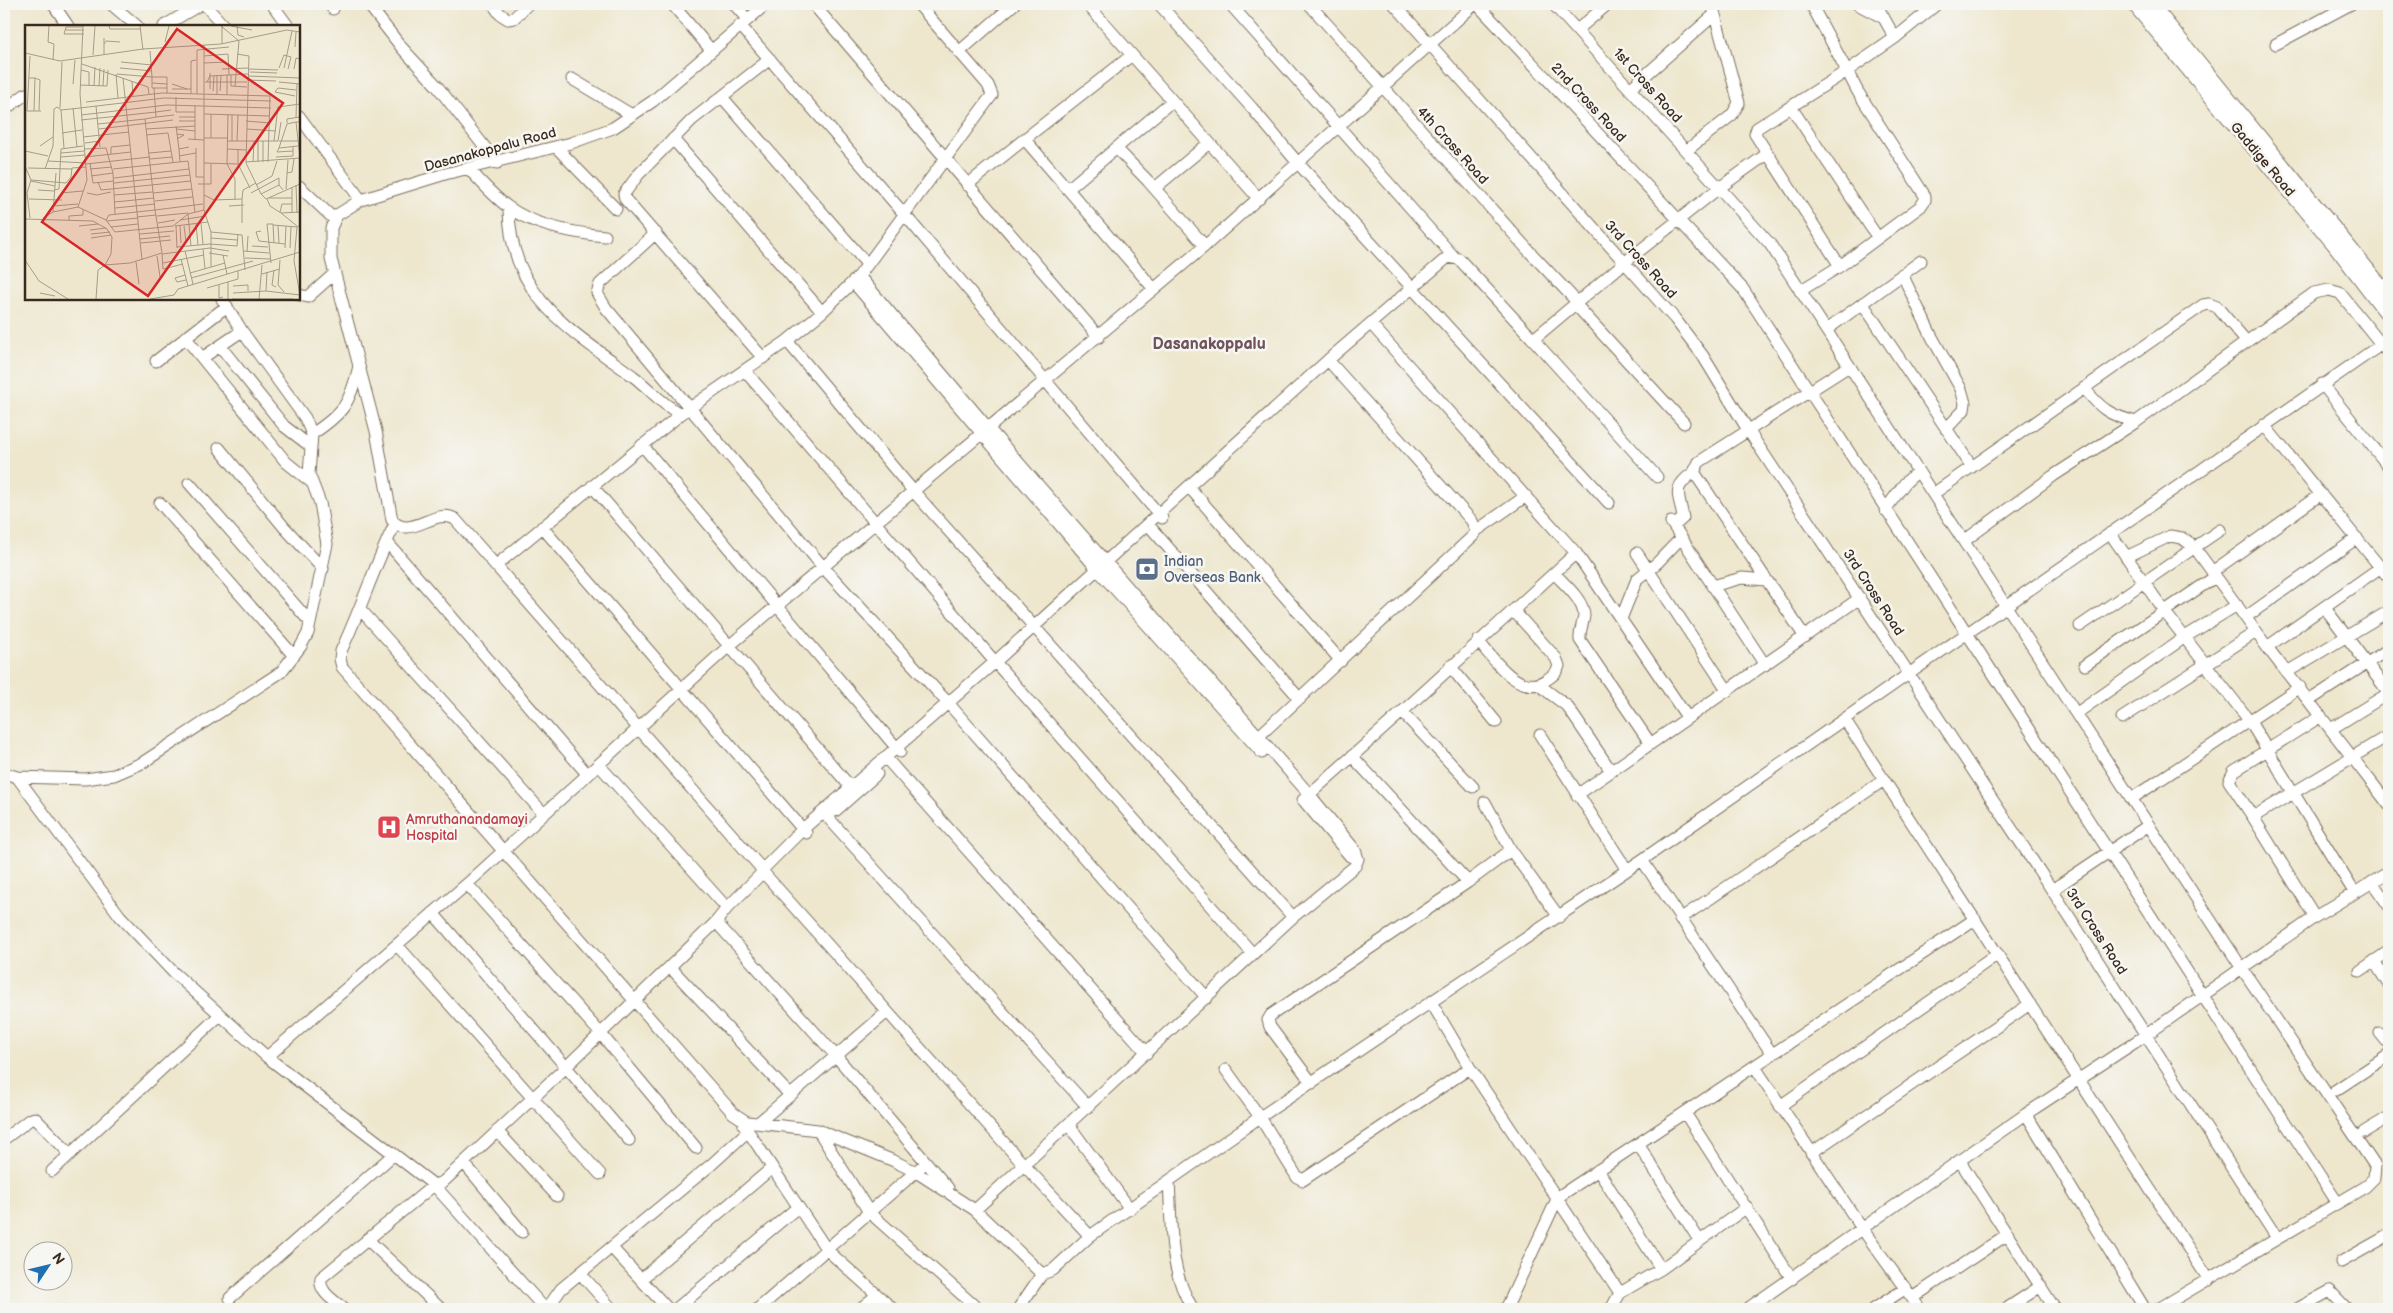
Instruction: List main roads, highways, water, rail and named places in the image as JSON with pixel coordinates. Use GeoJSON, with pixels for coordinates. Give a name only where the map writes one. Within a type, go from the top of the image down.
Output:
{"type":"FeatureCollection","features":[{"type":"Feature","properties":{"kind":"main road","name":"Gaddige Road"},"geometry":{"type":"LineString","coordinates":[[2134,4],[2334,244],[2389,316]]}},
{"type":"Feature","properties":{"kind":"main road","name":"Gaddige Road"},"geometry":{"type":"LineString","coordinates":[[2151,4],[2389,296]]}},
{"type":"Feature","properties":{"kind":"place","name":"Indian Overseas Bank"},"geometry":{"type":"Point","coordinates":[1147,569]}},
{"type":"Feature","properties":{"kind":"place","name":"Amruthanandamayi Hospital"},"geometry":{"type":"Point","coordinates":[389,827]}},
{"type":"Feature","properties":{"kind":"district","name":"Dasanakoppalu"},"geometry":{"type":"Point","coordinates":[1209,343]}}]}
